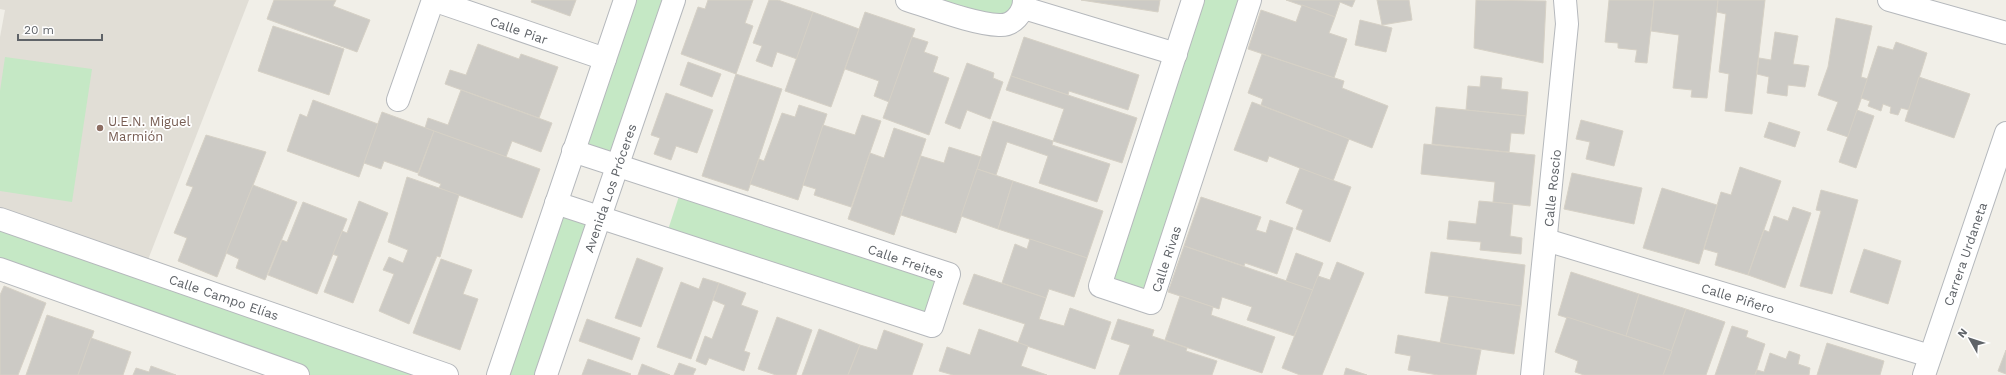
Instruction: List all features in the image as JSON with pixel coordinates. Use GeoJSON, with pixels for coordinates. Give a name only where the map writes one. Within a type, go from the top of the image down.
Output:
{"type":"FeatureCollection","features":[{"type":"Feature","properties":{"kind":"street","name":"Calle Piar"},"geometry":{"type":"LineString","coordinates":[[398,100],[433,0],[605,59]]}},
{"type":"Feature","properties":{"kind":"street"},"geometry":{"type":"LineString","coordinates":[[498,375],[625,0]]}},
{"type":"Feature","properties":{"kind":"street","name":"Avenida Los Próceres"},"geometry":{"type":"LineString","coordinates":[[546,375],[674,0]]}},
{"type":"Feature","properties":{"kind":"street"},"geometry":{"type":"LineString","coordinates":[[907,0],[970,19],[1000,25],[1014,22],[1024,4],[1176,54]]}},
{"type":"Feature","properties":{"kind":"street","name":"Calle Rivas"},"geometry":{"type":"LineString","coordinates":[[1193,0],[1100,286],[1152,303],[1250,0]]}},
{"type":"Feature","properties":{"kind":"street","name":"Calle Roscio"},"geometry":{"type":"LineString","coordinates":[[1532,375],[1567,24],[1565,0]]}},
{"type":"Feature","properties":{"kind":"street"},"geometry":{"type":"LineString","coordinates":[[1889,0],[2006,33]]}},
{"type":"Feature","properties":{"kind":"street","name":"Carrera Urdaneta"},"geometry":{"type":"LineString","coordinates":[[1927,365],[2006,133]]}},
{"type":"Feature","properties":{"kind":"street","name":"Calle Freites"},"geometry":{"type":"LineString","coordinates":[[556,203],[932,326],[949,274],[573,151]]}},
{"type":"Feature","properties":{"kind":"street","name":"Calle Campo Elías"},"geometry":{"type":"LineString","coordinates":[[0,219],[447,375]]}},
{"type":"Feature","properties":{"kind":"street","name":"Calle Piñero"},"geometry":{"type":"LineString","coordinates":[[1546,240],[1927,365]]}},
{"type":"Feature","properties":{"kind":"street"},"geometry":{"type":"LineString","coordinates":[[0,269],[298,375]]}},
{"type":"Feature","properties":{"kind":"shaded area","name":"U.E.N. Miguel Marmión"},"geometry":{"type":"Polygon","coordinates":[[[0,0],[249,0],[144,270],[0,219],[0,37],[5,10],[0,9],[0,0]]]}},
{"type":"Feature","properties":{"kind":"green space"},"geometry":{"type":"Polygon","coordinates":[[[625,0],[674,0],[618,166],[573,151],[625,0]]]}},
{"type":"Feature","properties":{"kind":"green space"},"geometry":{"type":"Polygon","coordinates":[[[907,0],[1024,0],[1014,22],[907,0]]]}},
{"type":"Feature","properties":{"kind":"green space"},"geometry":{"type":"Polygon","coordinates":[[[1193,0],[1250,0],[1151,303],[1100,286],[1193,0]]]}},
{"type":"Feature","properties":{"kind":"green space"},"geometry":{"type":"Polygon","coordinates":[[[5,57],[92,69],[72,202],[0,191],[0,91],[5,57]]]}},
{"type":"Feature","properties":{"kind":"green space"},"geometry":{"type":"Polygon","coordinates":[[[682,187],[949,274],[932,326],[665,239],[682,187]]]}},
{"type":"Feature","properties":{"kind":"green space"},"geometry":{"type":"Polygon","coordinates":[[[556,203],[600,218],[546,375],[498,375],[556,203]]]}},
{"type":"Feature","properties":{"kind":"green space"},"geometry":{"type":"Polygon","coordinates":[[[0,219],[415,364],[412,375],[298,375],[0,269],[0,219]]]}},
{"type":"Feature","properties":{"kind":"building"},"geometry":{"type":"Polygon","coordinates":[[[274,0],[336,0],[333,6],[370,20],[357,52],[267,19],[274,0]]]}},
{"type":"Feature","properties":{"kind":"building"},"geometry":{"type":"Polygon","coordinates":[[[532,0],[576,0],[570,16],[531,2],[532,0]]]}},
{"type":"Feature","properties":{"kind":"building"},"geometry":{"type":"Polygon","coordinates":[[[708,0],[753,0],[745,23],[753,26],[736,74],[681,54],[698,7],[705,9],[708,0]]]}},
{"type":"Feature","properties":{"kind":"building"},"geometry":{"type":"Polygon","coordinates":[[[769,0],[778,0],[813,12],[797,59],[777,52],[772,67],[756,61],[762,46],[753,43],[769,0]]]}},
{"type":"Feature","properties":{"kind":"building"},"geometry":{"type":"Polygon","coordinates":[[[1081,0],[1160,0],[1158,12],[1081,0]]]}},
{"type":"Feature","properties":{"kind":"building"},"geometry":{"type":"Polygon","coordinates":[[[1286,0],[1355,0],[1352,7],[1340,2],[1335,17],[1286,0]]]}},
{"type":"Feature","properties":{"kind":"building"},"geometry":{"type":"Polygon","coordinates":[[[1377,0],[1409,0],[1412,20],[1382,25],[1377,0]]]}},
{"type":"Feature","properties":{"kind":"building"},"geometry":{"type":"Polygon","coordinates":[[[1476,0],[1546,1],[1543,63],[1474,48],[1476,0]]]}},
{"type":"Feature","properties":{"kind":"building"},"geometry":{"type":"Polygon","coordinates":[[[1609,0],[1654,0],[1647,63],[1635,62],[1637,50],[1618,48],[1618,43],[1605,42],[1609,0]]]}},
{"type":"Feature","properties":{"kind":"building"},"geometry":{"type":"Polygon","coordinates":[[[1654,0],[1718,0],[1707,98],[1691,97],[1692,90],[1673,88],[1679,35],[1651,31],[1654,0]]]}},
{"type":"Feature","properties":{"kind":"building"},"geometry":{"type":"Polygon","coordinates":[[[1718,0],[1765,0],[1752,114],[1725,111],[1729,74],[1719,72],[1726,14],[1717,12],[1718,0]]]}},
{"type":"Feature","properties":{"kind":"building"},"geometry":{"type":"Polygon","coordinates":[[[1302,5],[1335,17],[1329,33],[1347,39],[1334,78],[1248,49],[1261,10],[1296,22],[1302,5]]]}},
{"type":"Feature","properties":{"kind":"building"},"geometry":{"type":"Polygon","coordinates":[[[813,12],[859,29],[831,107],[785,91],[813,12]]]}},
{"type":"Feature","properties":{"kind":"building"},"geometry":{"type":"Polygon","coordinates":[[[865,12],[915,29],[889,102],[874,96],[879,81],[845,69],[865,12]]]}},
{"type":"Feature","properties":{"kind":"building"},"geometry":{"type":"Polygon","coordinates":[[[1836,18],[1872,26],[1861,77],[1868,79],[1848,137],[1827,130],[1838,102],[1818,95],[1828,67],[1836,18]]]}},
{"type":"Feature","properties":{"kind":"building"},"geometry":{"type":"Polygon","coordinates":[[[1360,20],[1392,28],[1386,52],[1355,45],[1360,20]]]}},
{"type":"Feature","properties":{"kind":"building"},"geometry":{"type":"Polygon","coordinates":[[[273,26],[344,49],[329,95],[258,71],[273,26]]]}},
{"type":"Feature","properties":{"kind":"building"},"geometry":{"type":"Polygon","coordinates":[[[1775,32],[1798,36],[1793,64],[1809,66],[1805,87],[1788,85],[1787,96],[1767,93],[1769,77],[1757,74],[1759,58],[1771,60],[1775,32]]]}},
{"type":"Feature","properties":{"kind":"building"},"geometry":{"type":"Polygon","coordinates":[[[912,37],[928,42],[924,52],[938,57],[933,72],[949,78],[929,135],[883,118],[912,37]]]}},
{"type":"Feature","properties":{"kind":"building"},"geometry":{"type":"Polygon","coordinates":[[[1024,37],[1139,75],[1128,110],[1069,91],[1068,95],[1011,76],[1024,37]]]}},
{"type":"Feature","properties":{"kind":"building"},"geometry":{"type":"Polygon","coordinates":[[[1896,42],[1927,53],[1909,110],[1901,108],[1898,115],[1890,113],[1891,107],[1883,104],[1881,111],[1868,106],[1870,101],[1861,98],[1878,46],[1893,50],[1896,42]]]}},
{"type":"Feature","properties":{"kind":"building"},"geometry":{"type":"Polygon","coordinates":[[[478,44],[519,59],[521,54],[558,67],[539,118],[445,84],[450,70],[466,75],[478,44]]]}},
{"type":"Feature","properties":{"kind":"building"},"geometry":{"type":"Polygon","coordinates":[[[1262,54],[1344,81],[1342,88],[1388,106],[1372,148],[1261,105],[1263,99],[1248,93],[1262,54]]]}},
{"type":"Feature","properties":{"kind":"building"},"geometry":{"type":"Polygon","coordinates":[[[688,62],[721,74],[712,97],[680,85],[688,62]]]}},
{"type":"Feature","properties":{"kind":"building"},"geometry":{"type":"Polygon","coordinates":[[[967,63],[994,73],[993,78],[1003,82],[990,119],[967,110],[960,129],[945,123],[967,63]]]}},
{"type":"Feature","properties":{"kind":"building"},"geometry":{"type":"Polygon","coordinates":[[[736,74],[782,89],[748,191],[702,176],[736,74]]]}},
{"type":"Feature","properties":{"kind":"building"},"geometry":{"type":"Polygon","coordinates":[[[1011,76],[1137,118],[1122,163],[1053,141],[1064,109],[1006,90],[1011,76]]]}},
{"type":"Feature","properties":{"kind":"building"},"geometry":{"type":"Polygon","coordinates":[[[1481,76],[1502,78],[1501,89],[1528,92],[1526,116],[1466,110],[1468,86],[1480,87],[1481,76]]]}},
{"type":"Feature","properties":{"kind":"building"},"geometry":{"type":"Polygon","coordinates":[[[1919,77],[1970,94],[1954,138],[1905,121],[1919,77]]]}},
{"type":"Feature","properties":{"kind":"building"},"geometry":{"type":"Polygon","coordinates":[[[461,90],[552,123],[541,152],[512,141],[506,157],[425,128],[428,118],[448,125],[461,90]]]}},
{"type":"Feature","properties":{"kind":"building"},"geometry":{"type":"Polygon","coordinates":[[[666,93],[713,110],[697,153],[676,146],[671,160],[654,154],[660,138],[651,135],[666,93]]]}},
{"type":"Feature","properties":{"kind":"building"},"geometry":{"type":"Polygon","coordinates":[[[313,100],[378,124],[359,177],[287,151],[300,114],[307,117],[313,100]]]}},
{"type":"Feature","properties":{"kind":"building"},"geometry":{"type":"Polygon","coordinates":[[[1252,102],[1349,139],[1333,181],[1269,156],[1267,162],[1234,150],[1252,102]]]}},
{"type":"Feature","properties":{"kind":"building"},"geometry":{"type":"Polygon","coordinates":[[[799,105],[827,114],[798,200],[750,184],[759,159],[764,161],[782,113],[795,117],[799,105]]]}},
{"type":"Feature","properties":{"kind":"building"},"geometry":{"type":"Polygon","coordinates":[[[1436,107],[1526,116],[1524,134],[1511,133],[1509,152],[1432,144],[1436,107]]]}},
{"type":"Feature","properties":{"kind":"building"},"geometry":{"type":"Polygon","coordinates":[[[1857,110],[1874,116],[1856,168],[1839,162],[1857,110]]]}},
{"type":"Feature","properties":{"kind":"building"},"geometry":{"type":"Polygon","coordinates":[[[382,112],[434,131],[418,173],[384,161],[381,169],[364,163],[382,112]]]}},
{"type":"Feature","properties":{"kind":"building"},"geometry":{"type":"Polygon","coordinates":[[[862,115],[881,121],[851,207],[814,195],[816,189],[803,185],[823,125],[855,135],[862,115]]]}},
{"type":"Feature","properties":{"kind":"building"},"geometry":{"type":"Polygon","coordinates":[[[1581,120],[1623,131],[1614,166],[1586,159],[1590,142],[1576,139],[1581,120]]]}},
{"type":"Feature","properties":{"kind":"building"},"geometry":{"type":"Polygon","coordinates":[[[993,121],[1053,141],[1052,145],[1110,164],[1097,202],[1039,183],[1048,156],[1007,142],[996,175],[977,169],[993,121]]]}},
{"type":"Feature","properties":{"kind":"building"},"geometry":{"type":"Polygon","coordinates":[[[1769,122],[1800,132],[1795,147],[1764,137],[1769,122]]]}},
{"type":"Feature","properties":{"kind":"building"},"geometry":{"type":"Polygon","coordinates":[[[894,128],[926,139],[894,235],[848,219],[870,153],[884,158],[894,128]]]}},
{"type":"Feature","properties":{"kind":"building"},"geometry":{"type":"Polygon","coordinates":[[[434,131],[540,169],[522,218],[439,188],[441,184],[418,175],[434,131]]]}},
{"type":"Feature","properties":{"kind":"building"},"geometry":{"type":"Polygon","coordinates":[[[206,135],[266,152],[217,277],[178,261],[187,238],[174,233],[193,187],[186,185],[206,135]]]}},
{"type":"Feature","properties":{"kind":"building"},"geometry":{"type":"Polygon","coordinates":[[[1424,144],[1535,155],[1530,206],[1493,202],[1495,182],[1421,174],[1424,144]]]}},
{"type":"Feature","properties":{"kind":"building"},"geometry":{"type":"Polygon","coordinates":[[[949,147],[981,157],[956,233],[901,215],[921,156],[944,163],[949,147]]]}},
{"type":"Feature","properties":{"kind":"building"},"geometry":{"type":"Polygon","coordinates":[[[1740,167],[1781,181],[1748,275],[1715,265],[1718,253],[1704,249],[1721,192],[1731,195],[1740,167]]]}},
{"type":"Feature","properties":{"kind":"building"},"geometry":{"type":"Polygon","coordinates":[[[1300,168],[1351,187],[1330,242],[1296,229],[1303,210],[1286,203],[1300,168]]]}},
{"type":"Feature","properties":{"kind":"building"},"geometry":{"type":"Polygon","coordinates":[[[977,169],[1013,181],[998,229],[961,216],[977,169]]]}},
{"type":"Feature","properties":{"kind":"building"},"geometry":{"type":"Polygon","coordinates":[[[1572,173],[1642,188],[1634,224],[1564,209],[1572,173]]]}},
{"type":"Feature","properties":{"kind":"building"},"geometry":{"type":"Polygon","coordinates":[[[407,177],[459,195],[440,257],[437,256],[409,324],[379,311],[394,274],[383,270],[389,257],[403,263],[408,250],[388,242],[407,177]]]}},
{"type":"Feature","properties":{"kind":"building"},"geometry":{"type":"Polygon","coordinates":[[[1013,181],[1103,211],[1087,258],[998,229],[1013,181]]]}},
{"type":"Feature","properties":{"kind":"building"},"geometry":{"type":"Polygon","coordinates":[[[253,185],[297,202],[265,280],[236,268],[239,259],[226,253],[253,185]]]}},
{"type":"Feature","properties":{"kind":"building"},"geometry":{"type":"Polygon","coordinates":[[[1662,188],[1717,205],[1699,264],[1643,248],[1662,188]]]}},
{"type":"Feature","properties":{"kind":"building"},"geometry":{"type":"Polygon","coordinates":[[[1821,190],[1858,200],[1832,294],[1800,286],[1821,211],[1816,210],[1821,190]]]}},
{"type":"Feature","properties":{"kind":"building"},"geometry":{"type":"Polygon","coordinates":[[[1201,197],[1261,217],[1256,230],[1266,233],[1270,220],[1293,228],[1277,274],[1245,263],[1244,266],[1184,246],[1201,197]]]}},
{"type":"Feature","properties":{"kind":"building"},"geometry":{"type":"Polygon","coordinates":[[[359,201],[388,213],[353,303],[324,292],[338,256],[332,254],[342,231],[347,233],[359,201]]]}},
{"type":"Feature","properties":{"kind":"building"},"geometry":{"type":"Polygon","coordinates":[[[1479,201],[1513,204],[1510,236],[1522,238],[1521,254],[1480,250],[1481,242],[1447,239],[1449,221],[1476,224],[1479,201]]]}},
{"type":"Feature","properties":{"kind":"building"},"geometry":{"type":"Polygon","coordinates":[[[303,202],[347,219],[317,294],[268,275],[282,240],[287,242],[303,202]]]}},
{"type":"Feature","properties":{"kind":"building"},"geometry":{"type":"Polygon","coordinates":[[[1793,207],[1811,213],[1785,288],[1748,275],[1764,230],[1769,232],[1774,216],[1788,221],[1793,207]]]}},
{"type":"Feature","properties":{"kind":"building"},"geometry":{"type":"Polygon","coordinates":[[[1030,239],[1087,258],[1074,297],[1049,289],[1046,298],[1002,283],[1015,244],[1027,249],[1030,239]]]}},
{"type":"Feature","properties":{"kind":"building"},"geometry":{"type":"Polygon","coordinates":[[[1184,246],[1313,290],[1294,336],[1247,320],[1252,307],[1222,297],[1219,309],[1168,292],[1184,246]]]}},
{"type":"Feature","properties":{"kind":"building"},"geometry":{"type":"Polygon","coordinates":[[[1864,249],[1901,261],[1888,304],[1850,292],[1864,249]]]}},
{"type":"Feature","properties":{"kind":"building"},"geometry":{"type":"Polygon","coordinates":[[[1431,252],[1525,265],[1521,306],[1425,293],[1431,252]]]}},
{"type":"Feature","properties":{"kind":"building"},"geometry":{"type":"Polygon","coordinates":[[[1296,253],[1323,263],[1313,290],[1286,281],[1296,253]]]}},
{"type":"Feature","properties":{"kind":"building"},"geometry":{"type":"Polygon","coordinates":[[[637,258],[663,268],[641,327],[615,318],[637,258]]]}},
{"type":"Feature","properties":{"kind":"building"},"geometry":{"type":"Polygon","coordinates":[[[441,259],[472,270],[463,294],[478,299],[460,350],[413,333],[441,259]]]}},
{"type":"Feature","properties":{"kind":"building"},"geometry":{"type":"Polygon","coordinates":[[[1337,262],[1364,273],[1322,375],[1300,375],[1282,368],[1318,276],[1330,280],[1337,262]]]}},
{"type":"Feature","properties":{"kind":"building"},"geometry":{"type":"Polygon","coordinates":[[[1571,272],[1639,294],[1626,336],[1558,315],[1571,272]]]}},
{"type":"Feature","properties":{"kind":"building"},"geometry":{"type":"Polygon","coordinates":[[[974,274],[1046,298],[1039,319],[1064,326],[1070,308],[1111,322],[1095,369],[1018,343],[1025,324],[963,304],[974,274]]]}},
{"type":"Feature","properties":{"kind":"building"},"geometry":{"type":"Polygon","coordinates":[[[703,278],[719,283],[691,359],[657,347],[681,282],[699,289],[703,278]]]}},
{"type":"Feature","properties":{"kind":"building"},"geometry":{"type":"Polygon","coordinates":[[[719,283],[746,293],[741,305],[758,311],[744,351],[750,353],[744,371],[709,358],[706,365],[696,361],[705,336],[712,339],[725,305],[713,300],[719,283]]]}},
{"type":"Feature","properties":{"kind":"building"},"geometry":{"type":"Polygon","coordinates":[[[4,286],[46,303],[18,375],[0,375],[0,295],[4,286]]]}},
{"type":"Feature","properties":{"kind":"building"},"geometry":{"type":"Polygon","coordinates":[[[1639,294],[1686,309],[1672,351],[1626,336],[1639,294]]]}},
{"type":"Feature","properties":{"kind":"building"},"geometry":{"type":"Polygon","coordinates":[[[1180,296],[1213,307],[1211,315],[1275,337],[1262,373],[1165,340],[1180,296]]]}},
{"type":"Feature","properties":{"kind":"building"},"geometry":{"type":"Polygon","coordinates":[[[1449,296],[1521,306],[1514,354],[1440,343],[1449,296]]]}},
{"type":"Feature","properties":{"kind":"building"},"geometry":{"type":"Polygon","coordinates":[[[1686,309],[1725,322],[1706,375],[1663,375],[1686,309]]]}},
{"type":"Feature","properties":{"kind":"building"},"geometry":{"type":"Polygon","coordinates":[[[47,315],[94,331],[78,375],[26,375],[47,315]]]}},
{"type":"Feature","properties":{"kind":"building"},"geometry":{"type":"Polygon","coordinates":[[[777,317],[812,330],[796,375],[776,375],[758,369],[777,317]]]}},
{"type":"Feature","properties":{"kind":"building"},"geometry":{"type":"Polygon","coordinates":[[[1567,317],[1672,351],[1663,375],[1584,375],[1575,372],[1578,361],[1555,352],[1567,317]]]}},
{"type":"Feature","properties":{"kind":"building"},"geometry":{"type":"Polygon","coordinates":[[[587,319],[640,338],[632,360],[579,341],[587,319]]]}},
{"type":"Feature","properties":{"kind":"building"},"geometry":{"type":"Polygon","coordinates":[[[1118,319],[1154,330],[1152,336],[1187,348],[1186,351],[1217,361],[1212,375],[1119,375],[1130,345],[1111,339],[1118,319]]]}},
{"type":"Feature","properties":{"kind":"building"},"geometry":{"type":"Polygon","coordinates":[[[1732,326],[1748,331],[1746,337],[1765,344],[1755,375],[1715,375],[1732,326]]]}},
{"type":"Feature","properties":{"kind":"building"},"geometry":{"type":"Polygon","coordinates":[[[819,329],[860,345],[848,375],[802,375],[819,329]]]}},
{"type":"Feature","properties":{"kind":"building"},"geometry":{"type":"Polygon","coordinates":[[[979,329],[1028,346],[1021,366],[1047,375],[953,375],[939,371],[947,347],[970,355],[979,329]]]}},
{"type":"Feature","properties":{"kind":"building"},"geometry":{"type":"Polygon","coordinates":[[[884,330],[923,344],[912,375],[848,375],[860,345],[877,350],[884,330]]]}},
{"type":"Feature","properties":{"kind":"building"},"geometry":{"type":"Polygon","coordinates":[[[1398,335],[1481,350],[1476,375],[1438,375],[1408,370],[1411,356],[1395,353],[1398,335]]]}},
{"type":"Feature","properties":{"kind":"building"},"geometry":{"type":"Polygon","coordinates":[[[91,338],[131,352],[123,375],[78,375],[91,338]]]}},
{"type":"Feature","properties":{"kind":"building"},"geometry":{"type":"Polygon","coordinates":[[[1827,343],[1884,361],[1880,375],[1817,375],[1827,343]]]}},
{"type":"Feature","properties":{"kind":"building"},"geometry":{"type":"Polygon","coordinates":[[[2006,350],[2006,374],[1998,371],[2006,350]]]}},
{"type":"Feature","properties":{"kind":"building"},"geometry":{"type":"Polygon","coordinates":[[[1789,351],[1800,355],[1798,364],[1810,368],[1809,375],[1755,375],[1757,370],[1764,372],[1770,353],[1786,359],[1789,351]]]}},
{"type":"Feature","properties":{"kind":"building"},"geometry":{"type":"Polygon","coordinates":[[[588,359],[631,374],[582,375],[588,359]]]}},
{"type":"Feature","properties":{"kind":"building"},"geometry":{"type":"Polygon","coordinates":[[[679,363],[696,369],[693,375],[674,375],[679,363]]]}},
{"type":"Feature","properties":{"kind":"building"},"geometry":{"type":"Polygon","coordinates":[[[642,364],[670,375],[638,375],[642,364]]]}},
{"type":"Feature","properties":{"kind":"building"},"geometry":{"type":"Polygon","coordinates":[[[151,366],[176,375],[133,375],[136,368],[149,372],[151,366]]]}},
{"type":"Feature","properties":{"kind":"building"},"geometry":{"type":"Polygon","coordinates":[[[1346,368],[1367,375],[1344,375],[1346,368]]]}},
{"type":"Feature","properties":{"kind":"place","name":"U.E.N. Miguel Marmión"},"geometry":{"type":"Point","coordinates":[100,128]}}]}
